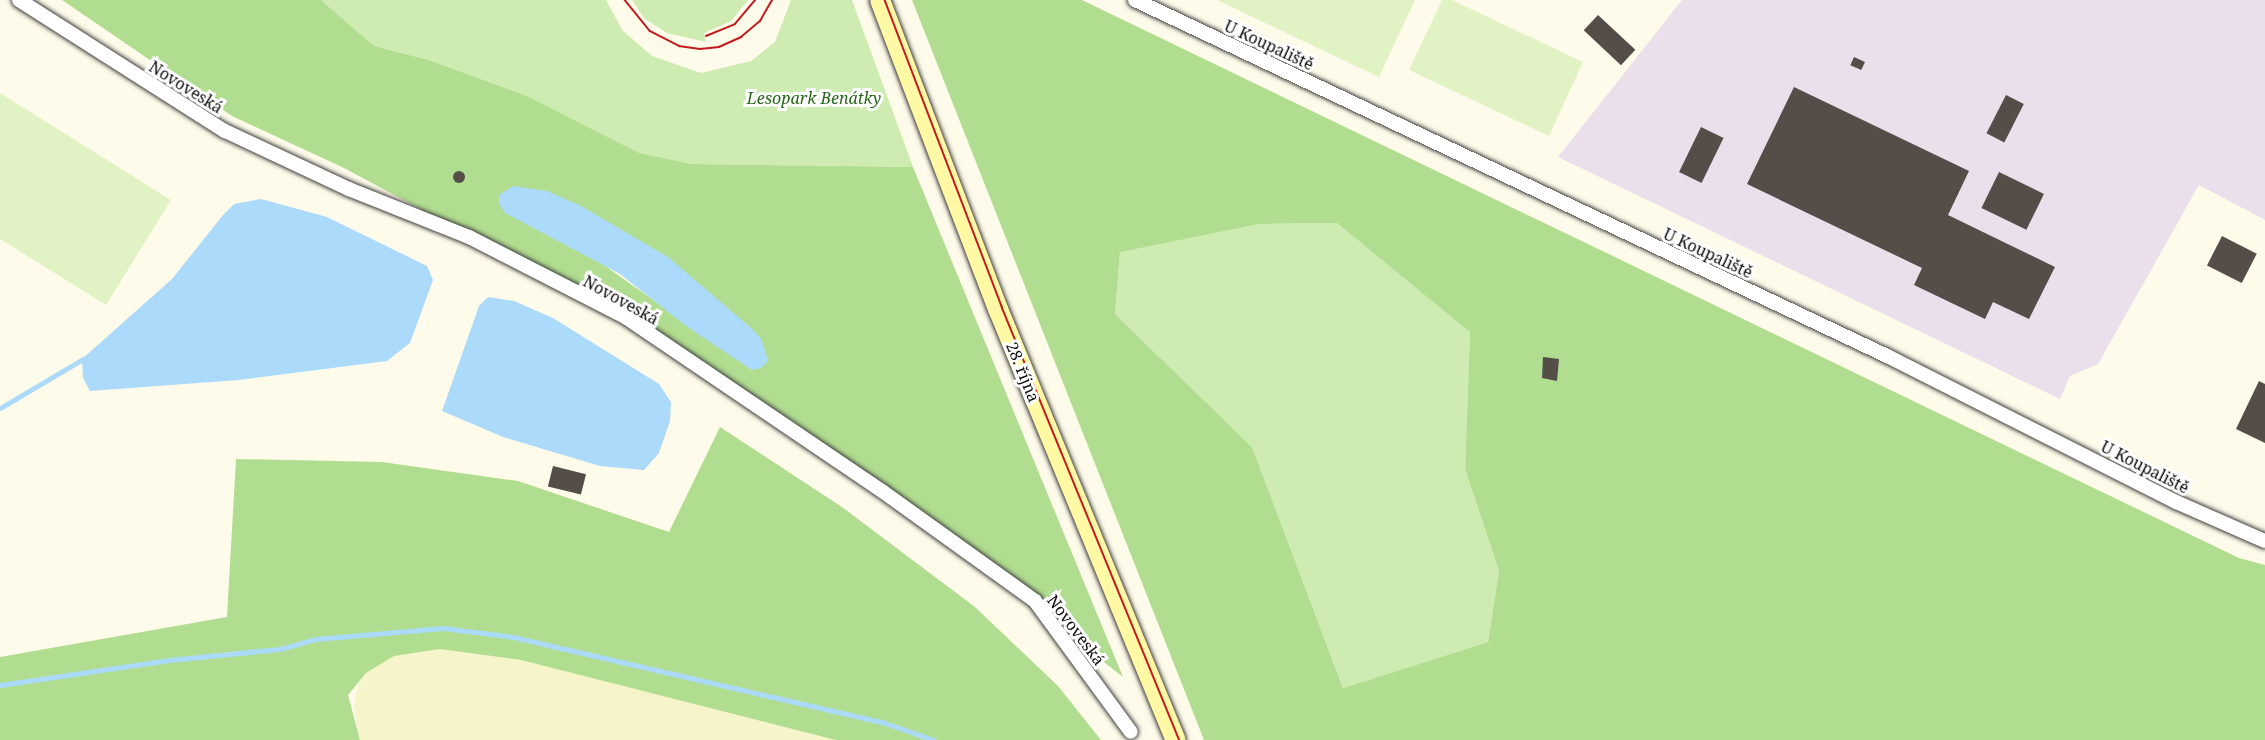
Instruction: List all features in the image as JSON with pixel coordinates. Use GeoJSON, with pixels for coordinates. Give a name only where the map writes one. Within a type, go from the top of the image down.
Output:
{"type":"FeatureCollection","features":[{"type":"Feature","properties":{"kind":"main road","name":"28. října"},"geometry":{"type":"LineString","coordinates":[[880,0],[1011,341],[1176,740]]}},
{"type":"Feature","properties":{"kind":"street","name":"Novoveská"},"geometry":{"type":"LineString","coordinates":[[19,0],[225,130],[350,189],[469,237],[625,317],[882,491],[1035,601],[1131,732]]}},
{"type":"Feature","properties":{"kind":"street","name":"U Koupaliště"},"geometry":{"type":"LineString","coordinates":[[1135,0],[1887,356],[2176,502],[2265,541]]}},
{"type":"Feature","properties":{"kind":"shaded area"},"geometry":{"type":"Polygon","coordinates":[[[1682,0],[2265,0],[2265,220],[2199,185],[2098,364],[2070,376],[2060,399],[1558,157],[1682,0]]]}},
{"type":"Feature","properties":{"kind":"shaded area"},"geometry":{"type":"Polygon","coordinates":[[[440,649],[521,660],[836,740],[360,740],[354,705],[359,683],[366,673],[394,656],[440,649]]]}},
{"type":"Feature","properties":{"kind":"green space"},"geometry":{"type":"Polygon","coordinates":[[[62,0],[321,0],[374,46],[429,60],[527,96],[639,153],[692,164],[913,167],[1123,677],[882,486],[629,321],[344,168],[232,116],[62,0]],[[594,258],[752,370],[750,327],[711,296],[594,258]]]}},
{"type":"Feature","properties":{"kind":"green space","name":"Lesopark Benátky"},"geometry":{"type":"Polygon","coordinates":[[[321,0],[606,0],[623,31],[652,56],[701,73],[751,61],[775,42],[791,0],[852,0],[913,167],[692,164],[638,153],[527,96],[429,60],[374,46],[321,0]]]}},
{"type":"Feature","properties":{"kind":"green space"},"geometry":{"type":"Polygon","coordinates":[[[632,0],[748,0],[731,21],[704,33],[706,42],[667,33],[644,18],[632,0]]]}},
{"type":"Feature","properties":{"kind":"green space"},"geometry":{"type":"Polygon","coordinates":[[[912,0],[1082,0],[2239,558],[2265,565],[2265,740],[1204,740],[912,0]],[[1337,223],[1259,224],[1120,252],[1115,314],[1252,447],[1343,688],[1488,642],[1499,571],[1465,469],[1470,332],[1337,223]]]}},
{"type":"Feature","properties":{"kind":"green space"},"geometry":{"type":"Polygon","coordinates":[[[1217,0],[1415,0],[1379,77],[1217,0]]]}},
{"type":"Feature","properties":{"kind":"green space"},"geometry":{"type":"Polygon","coordinates":[[[1442,0],[1452,0],[1583,62],[1549,136],[1409,70],[1442,0]]]}},
{"type":"Feature","properties":{"kind":"green space"},"geometry":{"type":"Polygon","coordinates":[[[0,93],[171,200],[106,305],[0,239],[0,93]]]}},
{"type":"Feature","properties":{"kind":"green space"},"geometry":{"type":"Polygon","coordinates":[[[1337,223],[1470,331],[1465,469],[1499,571],[1488,642],[1343,688],[1252,447],[1115,314],[1120,251],[1259,224],[1337,223]]]}},
{"type":"Feature","properties":{"kind":"green space"},"geometry":{"type":"Polygon","coordinates":[[[720,427],[842,507],[975,607],[1058,686],[1101,740],[836,740],[521,660],[440,649],[394,656],[366,673],[348,695],[360,740],[0,740],[0,657],[227,617],[236,459],[382,462],[518,481],[669,532],[720,427]]]}},
{"type":"Feature","properties":{"kind":"water"},"geometry":{"type":"Polygon","coordinates":[[[513,186],[547,191],[581,206],[668,257],[761,338],[768,361],[761,368],[752,370],[686,326],[620,274],[505,213],[499,204],[499,195],[513,186]]]}},
{"type":"Feature","properties":{"kind":"water"},"geometry":{"type":"Polygon","coordinates":[[[261,199],[327,217],[427,266],[433,280],[410,343],[387,361],[239,380],[90,391],[83,378],[82,359],[172,279],[234,204],[261,199]]]}},
{"type":"Feature","properties":{"kind":"water"},"geometry":{"type":"Polygon","coordinates":[[[488,297],[514,301],[553,318],[659,384],[671,402],[670,421],[659,453],[644,470],[600,466],[503,437],[442,411],[479,306],[488,297]]]}},
{"type":"Feature","properties":{"kind":"building"},"geometry":{"type":"Polygon","coordinates":[[[1598,15],[1635,50],[1621,65],[1584,30],[1598,15]]]}},
{"type":"Feature","properties":{"kind":"building"},"geometry":{"type":"Polygon","coordinates":[[[1854,57],[1865,62],[1861,70],[1850,65],[1854,57]]]}},
{"type":"Feature","properties":{"kind":"building"},"geometry":{"type":"Polygon","coordinates":[[[1794,87],[1969,171],[1948,215],[2055,267],[2029,319],[1993,302],[1985,319],[1914,285],[1922,268],[1747,184],[1794,87]]]}},
{"type":"Feature","properties":{"kind":"building"},"geometry":{"type":"Polygon","coordinates":[[[2006,95],[2024,104],[2004,142],[1986,133],[2006,95]]]}},
{"type":"Feature","properties":{"kind":"building"},"geometry":{"type":"Polygon","coordinates":[[[1701,127],[1723,138],[1702,183],[1679,172],[1701,127]]]}},
{"type":"Feature","properties":{"kind":"building"},"geometry":{"type":"Polygon","coordinates":[[[461,171],[465,177],[461,183],[457,183],[453,175],[461,171]]]}},
{"type":"Feature","properties":{"kind":"building"},"geometry":{"type":"Polygon","coordinates":[[[1999,172],[2044,194],[2026,230],[1981,208],[1999,172]]]}},
{"type":"Feature","properties":{"kind":"building"},"geometry":{"type":"Polygon","coordinates":[[[2222,236],[2257,254],[2242,283],[2207,265],[2222,236]]]}},
{"type":"Feature","properties":{"kind":"building"},"geometry":{"type":"Polygon","coordinates":[[[1543,357],[1559,359],[1557,381],[1542,378],[1543,357]]]}},
{"type":"Feature","properties":{"kind":"building"},"geometry":{"type":"Polygon","coordinates":[[[2259,381],[2265,384],[2265,443],[2236,429],[2259,381]]]}},
{"type":"Feature","properties":{"kind":"building"},"geometry":{"type":"Polygon","coordinates":[[[553,466],[586,474],[581,495],[548,486],[553,466]]]}},
{"type":"Feature","properties":{"kind":"waterway"},"geometry":{"type":"LineString","coordinates":[[0,408],[83,359]]}},
{"type":"Feature","properties":{"kind":"waterway"},"geometry":{"type":"LineString","coordinates":[[0,685],[169,660],[280,649],[316,639],[443,628],[513,637],[882,722],[934,740]]}},
{"type":"Feature","properties":{"kind":"tram line"},"geometry":{"type":"LineString","coordinates":[[625,0],[650,31],[679,46],[700,49],[719,47],[741,37],[760,21],[772,0]]}},
{"type":"Feature","properties":{"kind":"tram line"},"geometry":{"type":"LineString","coordinates":[[706,36],[735,24],[755,0]]}},
{"type":"Feature","properties":{"kind":"tram line"},"geometry":{"type":"LineString","coordinates":[[885,0],[1002,307],[1180,740]]}}]}
